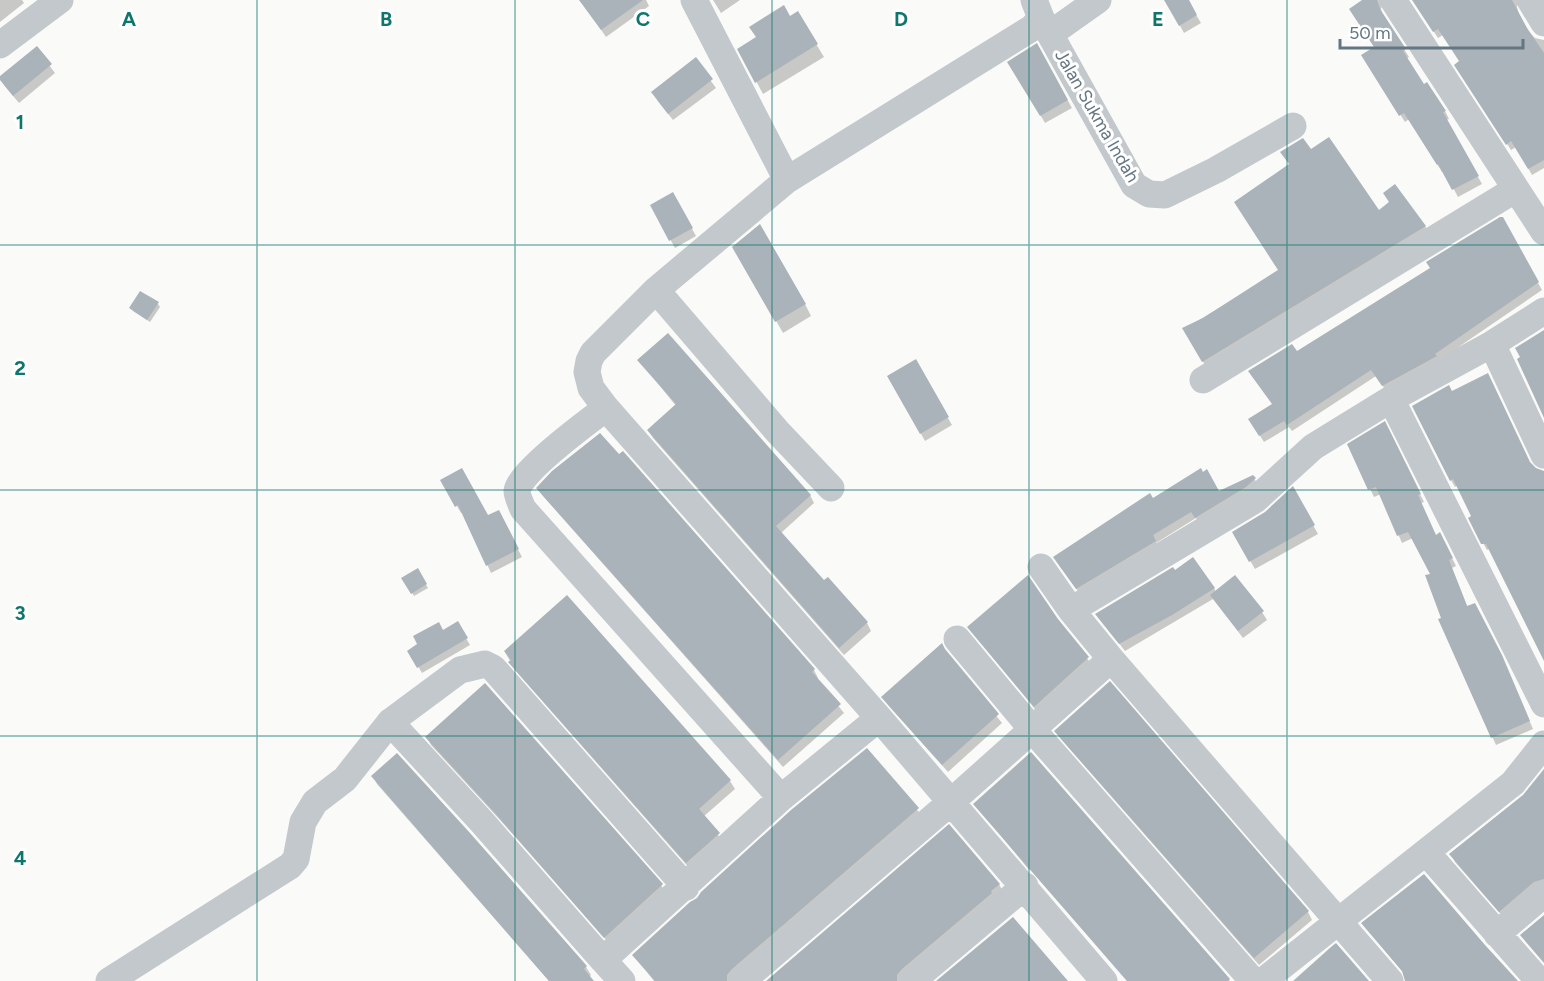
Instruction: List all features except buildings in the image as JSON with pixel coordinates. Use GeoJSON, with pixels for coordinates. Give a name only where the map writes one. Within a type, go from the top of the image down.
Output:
{"type":"FeatureCollection","features":[{"type":"Feature","properties":{"kind":"street"},"geometry":{"type":"LineString","coordinates":[[0,45],[60,0]]}},
{"type":"Feature","properties":{"kind":"street"},"geometry":{"type":"LineString","coordinates":[[694,0],[788,180]]}},
{"type":"Feature","properties":{"kind":"street"},"geometry":{"type":"LineString","coordinates":[[1091,976],[1025,886],[606,408],[591,388],[587,372],[593,352],[656,290],[788,180],[1023,35],[1042,18],[1098,0]]}},
{"type":"Feature","properties":{"kind":"street"},"geometry":{"type":"LineString","coordinates":[[1393,0],[1544,232]]}},
{"type":"Feature","properties":{"kind":"street"},"geometry":{"type":"LineString","coordinates":[[1530,0],[1544,23]]}},
{"type":"Feature","properties":{"kind":"street","name":"Jalan Sukma Indah"},"geometry":{"type":"LineString","coordinates":[[1042,18],[1134,185],[1149,194],[1165,195],[1216,170],[1293,126]]}},
{"type":"Feature","properties":{"kind":"street"},"geometry":{"type":"LineString","coordinates":[[1203,381],[1516,189]]}},
{"type":"Feature","properties":{"kind":"street"},"geometry":{"type":"LineString","coordinates":[[656,290],[777,431],[831,488]]}},
{"type":"Feature","properties":{"kind":"street"},"geometry":{"type":"LineString","coordinates":[[1071,610],[1255,500],[1313,447],[1391,399],[1492,344],[1544,311]]}},
{"type":"Feature","properties":{"kind":"street"},"geometry":{"type":"LineString","coordinates":[[1492,344],[1544,455]]}},
{"type":"Feature","properties":{"kind":"street"},"geometry":{"type":"LineString","coordinates":[[1391,399],[1544,704]]}},
{"type":"Feature","properties":{"kind":"street"},"geometry":{"type":"LineString","coordinates":[[606,408],[571,434],[521,479],[517,492],[523,509],[781,798]]}},
{"type":"Feature","properties":{"kind":"street"},"geometry":{"type":"LineString","coordinates":[[1041,567],[1071,610],[1111,659],[1390,981]]}},
{"type":"Feature","properties":{"kind":"street"},"geometry":{"type":"LineString","coordinates":[[957,639],[1031,728],[1253,981]]}},
{"type":"Feature","properties":{"kind":"street"},"geometry":{"type":"LineString","coordinates":[[742,981],[951,802],[1031,728],[1111,659]]}},
{"type":"Feature","properties":{"kind":"street"},"geometry":{"type":"LineString","coordinates":[[109,981],[290,866],[296,859],[303,822],[315,802],[345,779],[390,722],[460,670],[484,664],[493,668],[686,887]]}},
{"type":"Feature","properties":{"kind":"street"},"geometry":{"type":"LineString","coordinates":[[603,960],[686,887],[781,798],[879,718]]}},
{"type":"Feature","properties":{"kind":"street"},"geometry":{"type":"LineString","coordinates":[[390,722],[482,822],[622,981]]}},
{"type":"Feature","properties":{"kind":"street"},"geometry":{"type":"LineString","coordinates":[[1263,981],[1512,783],[1544,744]]}},
{"type":"Feature","properties":{"kind":"street"},"geometry":{"type":"LineString","coordinates":[[1426,852],[1539,981]]}},
{"type":"Feature","properties":{"kind":"street"},"geometry":{"type":"LineString","coordinates":[[912,981],[1025,886]]}},
{"type":"Feature","properties":{"kind":"street"},"geometry":{"type":"LineString","coordinates":[[1497,934],[1544,894]]}}]}
